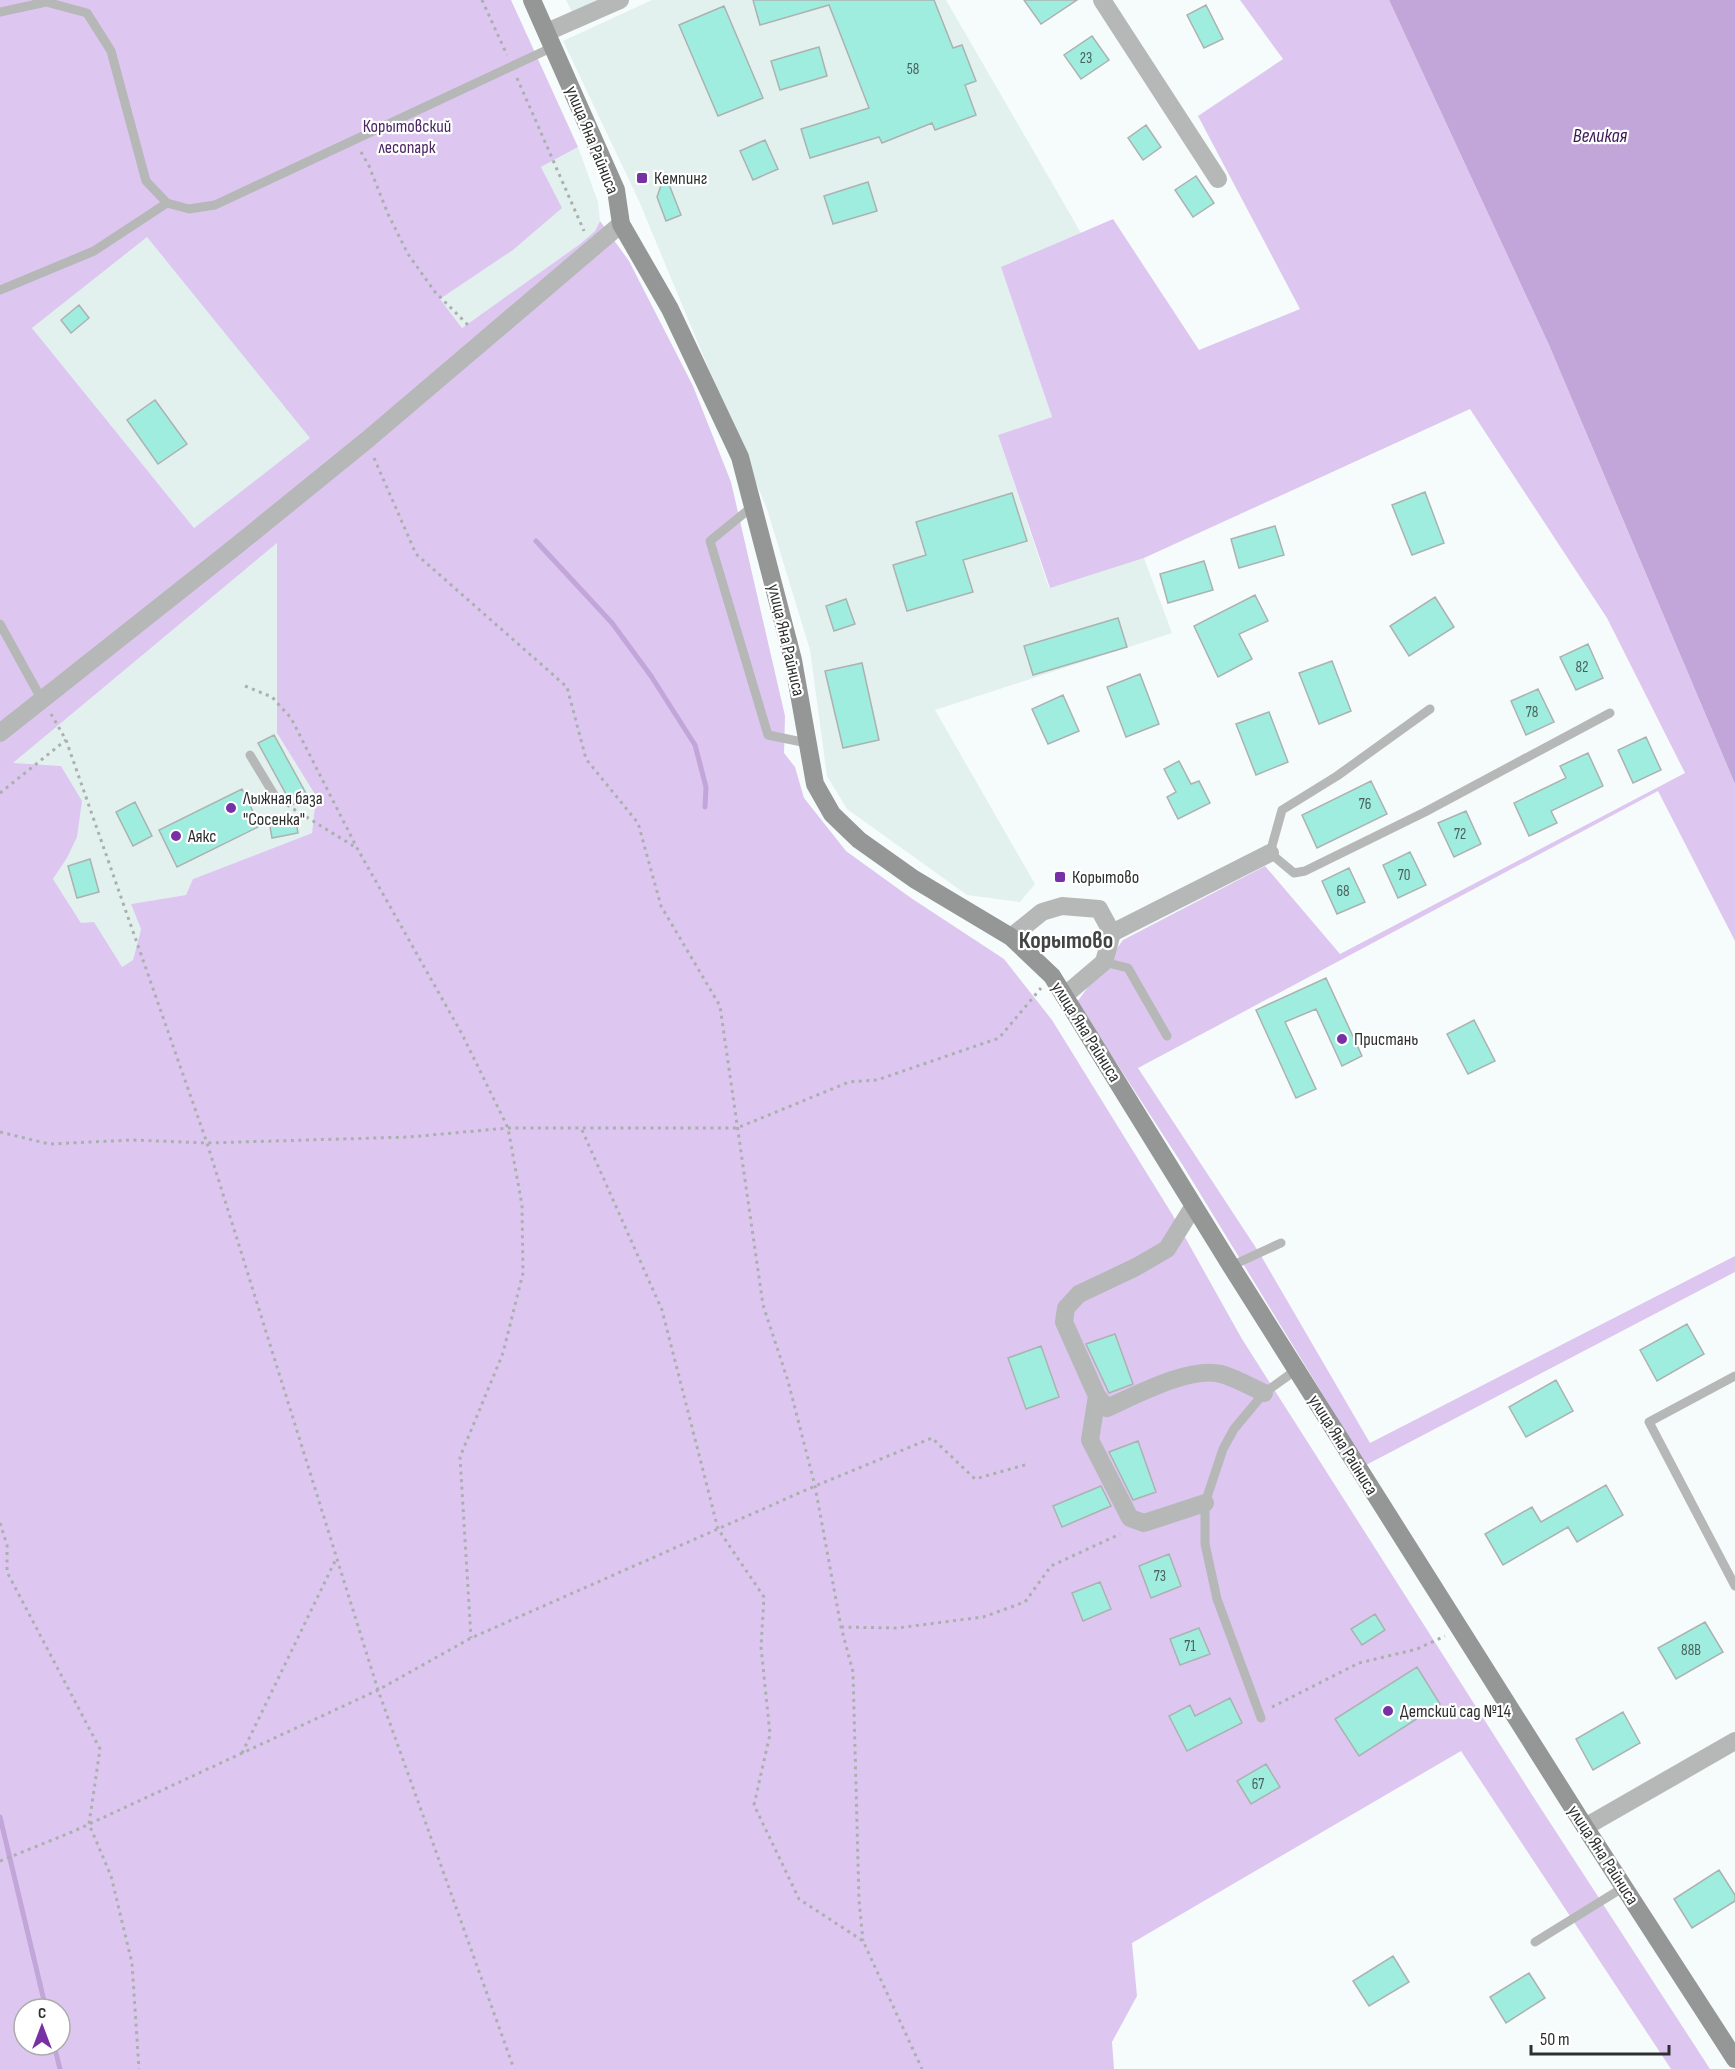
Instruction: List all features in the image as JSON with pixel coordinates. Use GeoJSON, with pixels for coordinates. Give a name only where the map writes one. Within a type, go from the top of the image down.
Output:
{"type":"FeatureCollection","features":[{"type":"Feature","properties":{"kind":"street","name":"улица Яна Райниса"},"geometry":{"type":"LineString","coordinates":[[532,0],[616,190],[621,224],[670,309],[740,457],[793,660],[815,784],[832,814],[859,840],[914,879],[1011,937],[1052,976],[1230,1266],[1585,1827],[1735,2059]]}},
{"type":"Feature","properties":{"kind":"street"},"geometry":{"type":"LineString","coordinates":[[550,39],[620,0]]}},
{"type":"Feature","properties":{"kind":"street"},"geometry":{"type":"LineString","coordinates":[[1102,0],[1218,179]]}},
{"type":"Feature","properties":{"kind":"street"},"geometry":{"type":"LineString","coordinates":[[0,733],[367,440],[621,224]]}},
{"type":"Feature","properties":{"kind":"street"},"geometry":{"type":"LineString","coordinates":[[1112,933],[1270,853]]}},
{"type":"Feature","properties":{"kind":"street"},"geometry":{"type":"LineString","coordinates":[[1011,937],[1042,912],[1062,906],[1099,909],[1112,933],[1104,962],[1064,996]]}},
{"type":"Feature","properties":{"kind":"street"},"geometry":{"type":"LineString","coordinates":[[1193,1207],[1167,1249],[1136,1267],[1079,1294],[1066,1308],[1064,1322],[1097,1396],[1107,1408],[1158,1385],[1202,1372],[1222,1374],[1264,1393]]}},
{"type":"Feature","properties":{"kind":"street"},"geometry":{"type":"LineString","coordinates":[[1097,1396],[1090,1440],[1130,1518],[1144,1522],[1205,1503]]}},
{"type":"Feature","properties":{"kind":"street"},"geometry":{"type":"LineString","coordinates":[[1585,1827],[1735,1741]]}},
{"type":"Feature","properties":{"kind":"lane"},"geometry":{"type":"LineString","coordinates":[[0,12],[46,2],[87,13],[111,51],[146,181],[166,203],[189,209],[215,206],[512,66],[550,39]]}},
{"type":"Feature","properties":{"kind":"lane"},"geometry":{"type":"LineString","coordinates":[[0,290],[94,251],[166,203]]}},
{"type":"Feature","properties":{"kind":"lane"},"geometry":{"type":"LineString","coordinates":[[753,506],[710,541],[768,735],[807,743]]}},
{"type":"Feature","properties":{"kind":"lane"},"geometry":{"type":"LineString","coordinates":[[0,624],[42,699]]}},
{"type":"Feature","properties":{"kind":"lane"},"geometry":{"type":"LineString","coordinates":[[1430,709],[1336,776],[1282,810],[1270,853],[1294,873],[1305,871],[1425,812],[1610,713]]}},
{"type":"Feature","properties":{"kind":"lane"},"geometry":{"type":"LineString","coordinates":[[250,755],[276,798]]}},
{"type":"Feature","properties":{"kind":"lane"},"geometry":{"type":"LineString","coordinates":[[1104,962],[1128,968],[1167,1036]]}},
{"type":"Feature","properties":{"kind":"lane"},"geometry":{"type":"LineString","coordinates":[[1230,1266],[1281,1243]]}},
{"type":"Feature","properties":{"kind":"lane"},"geometry":{"type":"LineString","coordinates":[[1260,1716],[1217,1599],[1205,1544],[1205,1503],[1223,1449],[1234,1429],[1264,1393],[1296,1370]]}},
{"type":"Feature","properties":{"kind":"lane"},"geometry":{"type":"LineString","coordinates":[[1735,1376],[1649,1422],[1735,1586]]}},
{"type":"Feature","properties":{"kind":"lane"},"geometry":{"type":"LineString","coordinates":[[1535,1942],[1624,1887]]}},
{"type":"Feature","properties":{"kind":"path"},"geometry":{"type":"LineString","coordinates":[[482,0],[592,249]]}},
{"type":"Feature","properties":{"kind":"path"},"geometry":{"type":"LineString","coordinates":[[354,140],[369,166],[388,214],[408,254],[435,292],[474,332],[477,347]]}},
{"type":"Feature","properties":{"kind":"path"},"geometry":{"type":"LineString","coordinates":[[367,440],[416,554],[567,687],[586,759],[638,823],[661,906],[720,1006],[763,1305],[788,1381],[816,1486],[841,1627],[853,1672],[862,1941],[922,2069]]}},
{"type":"Feature","properties":{"kind":"path"},"geometry":{"type":"LineString","coordinates":[[245,686],[272,697],[291,718],[357,848],[462,1034],[507,1128],[522,1205],[523,1273],[503,1353],[460,1456],[471,1638]]}},
{"type":"Feature","properties":{"kind":"path"},"geometry":{"type":"LineString","coordinates":[[42,699],[66,740],[207,1143],[378,1690],[514,2069]]}},
{"type":"Feature","properties":{"kind":"path"},"geometry":{"type":"LineString","coordinates":[[0,793],[66,740]]}},
{"type":"Feature","properties":{"kind":"path"},"geometry":{"type":"LineString","coordinates":[[276,798],[357,848]]}},
{"type":"Feature","properties":{"kind":"path"},"geometry":{"type":"LineString","coordinates":[[0,1132],[49,1144],[133,1140],[207,1143],[409,1137],[507,1128],[737,1128],[849,1082],[877,1080],[999,1038],[1052,976]]}},
{"type":"Feature","properties":{"kind":"path"},"geometry":{"type":"LineString","coordinates":[[582,1129],[662,1310],[718,1529],[764,1597],[761,1647],[770,1734],[754,1805],[799,1899],[862,1941]]}},
{"type":"Feature","properties":{"kind":"path"},"geometry":{"type":"LineString","coordinates":[[0,1861],[88,1824],[378,1690],[471,1638],[816,1486],[932,1438],[975,1479],[1028,1464]]}},
{"type":"Feature","properties":{"kind":"path"},"geometry":{"type":"LineString","coordinates":[[841,1627],[897,1628],[983,1617],[1025,1602],[1051,1566],[1144,1522]]}},
{"type":"Feature","properties":{"kind":"path"},"geometry":{"type":"LineString","coordinates":[[0,1523],[7,1545],[7,1572],[100,1749],[88,1824],[111,1876],[132,1963],[139,2069]]}},
{"type":"Feature","properties":{"kind":"path"},"geometry":{"type":"LineString","coordinates":[[242,1754],[337,1557]]}},
{"type":"Feature","properties":{"kind":"path"},"geometry":{"type":"LineString","coordinates":[[1260,1716],[1359,1663],[1417,1649],[1460,1629]]}},
{"type":"Feature","properties":{"kind":"shaded area"},"geometry":{"type":"Polygon","coordinates":[[[566,0],[600,0],[572,12],[566,0]]]}},
{"type":"Feature","properties":{"kind":"shaded area"},"geometry":{"type":"Polygon","coordinates":[[[652,0],[946,0],[1081,233],[1002,267],[1052,417],[998,435],[1049,588],[1144,558],[1172,633],[935,710],[1035,884],[1020,902],[967,895],[847,809],[827,776],[810,650],[767,509],[639,201],[563,41],[652,0]]]}},
{"type":"Feature","properties":{"kind":"shaded area"},"geometry":{"type":"Polygon","coordinates":[[[578,147],[598,202],[600,221],[595,231],[462,328],[440,299],[513,250],[561,208],[541,167],[578,147]]]}},
{"type":"Feature","properties":{"kind":"shaded area"},"geometry":{"type":"Polygon","coordinates":[[[147,236],[311,438],[194,528],[32,328],[147,236]]]}},
{"type":"Feature","properties":{"kind":"shaded area"},"geometry":{"type":"Polygon","coordinates":[[[277,543],[277,733],[316,796],[312,833],[193,879],[187,895],[131,904],[141,928],[133,960],[122,967],[81,923],[53,879],[67,858],[13,763],[277,543]]]}},
{"type":"Feature","properties":{"kind":"green space","name":"Корытовский лесопарк"},"geometry":{"type":"Polygon","coordinates":[[[0,0],[511,0],[578,147],[541,167],[562,208],[513,250],[440,299],[462,328],[580,244],[595,231],[600,221],[629,261],[693,386],[731,482],[785,716],[784,753],[795,767],[804,798],[846,851],[911,898],[1004,959],[1052,1020],[1172,1214],[1242,1339],[1536,1801],[1710,2069],[1671,2069],[1461,1751],[1132,1943],[1137,1996],[1112,2042],[1114,2069],[0,2069],[0,0]],[[147,237],[32,328],[194,528],[310,438],[147,237]],[[277,543],[13,763],[61,766],[82,801],[77,837],[53,879],[81,923],[94,922],[122,967],[133,960],[141,929],[131,904],[186,895],[193,879],[312,833],[316,796],[277,733],[277,543]]]}},
{"type":"Feature","properties":{"kind":"green space"},"geometry":{"type":"Polygon","coordinates":[[[1240,0],[1389,0],[1549,345],[1735,784],[1735,941],[1658,791],[1138,1068],[1260,1254],[1370,1443],[1735,1256],[1735,1272],[1366,1465],[1182,1164],[1077,1002],[1123,940],[1265,866],[1340,954],[1685,773],[1607,618],[1470,409],[1144,558],[1050,588],[998,435],[1052,417],[1001,267],[1113,219],[1199,350],[1300,309],[1198,116],[1283,59],[1240,0]]]}},
{"type":"Feature","properties":{"kind":"water","name":"Великая"},"geometry":{"type":"Polygon","coordinates":[[[1389,0],[1735,0],[1735,784],[1549,345],[1389,0]]]}},
{"type":"Feature","properties":{"kind":"building"},"geometry":{"type":"Polygon","coordinates":[[[753,0],[934,0],[953,48],[962,45],[976,81],[965,85],[976,115],[935,130],[932,123],[882,143],[879,137],[810,158],[801,129],[869,108],[829,5],[760,25],[753,0]]]}},
{"type":"Feature","properties":{"kind":"building"},"geometry":{"type":"Polygon","coordinates":[[[1024,0],[1077,0],[1041,24],[1024,0]]]}},
{"type":"Feature","properties":{"kind":"building"},"geometry":{"type":"Polygon","coordinates":[[[1206,5],[1223,39],[1204,48],[1187,15],[1206,5]]]}},
{"type":"Feature","properties":{"kind":"building"},"geometry":{"type":"Polygon","coordinates":[[[724,6],[763,98],[718,116],[679,25],[724,6]]]}},
{"type":"Feature","properties":{"kind":"building"},"geometry":{"type":"Polygon","coordinates":[[[1092,36],[1109,60],[1081,79],[1064,55],[1092,36]]]}},
{"type":"Feature","properties":{"kind":"building"},"geometry":{"type":"Polygon","coordinates":[[[819,47],[827,76],[780,90],[771,61],[819,47]]]}},
{"type":"Feature","properties":{"kind":"building"},"geometry":{"type":"Polygon","coordinates":[[[1146,125],[1161,147],[1143,160],[1128,138],[1146,125]]]}},
{"type":"Feature","properties":{"kind":"building"},"geometry":{"type":"Polygon","coordinates":[[[765,140],[778,169],[753,180],[740,151],[765,140]]]}},
{"type":"Feature","properties":{"kind":"building"},"geometry":{"type":"Polygon","coordinates":[[[665,174],[681,215],[666,221],[657,197],[665,174]]]}},
{"type":"Feature","properties":{"kind":"building"},"geometry":{"type":"Polygon","coordinates":[[[1196,176],[1214,203],[1193,217],[1175,190],[1196,176]]]}},
{"type":"Feature","properties":{"kind":"building"},"geometry":{"type":"Polygon","coordinates":[[[868,182],[877,211],[833,224],[824,196],[868,182]]]}},
{"type":"Feature","properties":{"kind":"building"},"geometry":{"type":"Polygon","coordinates":[[[79,305],[89,318],[71,333],[61,320],[79,305]]]}},
{"type":"Feature","properties":{"kind":"building"},"geometry":{"type":"Polygon","coordinates":[[[155,400],[187,444],[158,464],[127,420],[155,400]]]}},
{"type":"Feature","properties":{"kind":"building"},"geometry":{"type":"Polygon","coordinates":[[[1425,492],[1444,543],[1412,555],[1392,505],[1425,492]]]}},
{"type":"Feature","properties":{"kind":"building"},"geometry":{"type":"Polygon","coordinates":[[[1012,493],[1027,541],[963,560],[973,592],[907,611],[893,565],[926,555],[916,522],[1012,493]]]}},
{"type":"Feature","properties":{"kind":"building"},"geometry":{"type":"Polygon","coordinates":[[[1275,526],[1284,555],[1239,568],[1231,539],[1275,526]]]}},
{"type":"Feature","properties":{"kind":"building"},"geometry":{"type":"Polygon","coordinates":[[[1204,561],[1213,590],[1168,603],[1160,574],[1204,561]]]}},
{"type":"Feature","properties":{"kind":"building"},"geometry":{"type":"Polygon","coordinates":[[[1255,595],[1268,621],[1239,634],[1252,659],[1218,677],[1194,626],[1255,595]]]}},
{"type":"Feature","properties":{"kind":"building"},"geometry":{"type":"Polygon","coordinates":[[[1435,597],[1454,627],[1409,656],[1390,626],[1435,597]]]}},
{"type":"Feature","properties":{"kind":"building"},"geometry":{"type":"Polygon","coordinates":[[[846,599],[855,624],[834,631],[826,606],[846,599]]]}},
{"type":"Feature","properties":{"kind":"building"},"geometry":{"type":"Polygon","coordinates":[[[1118,618],[1127,647],[1033,675],[1024,646],[1118,618]]]}},
{"type":"Feature","properties":{"kind":"building"},"geometry":{"type":"Polygon","coordinates":[[[1588,644],[1603,678],[1576,690],[1560,657],[1588,644]]]}},
{"type":"Feature","properties":{"kind":"building"},"geometry":{"type":"Polygon","coordinates":[[[1332,661],[1351,711],[1319,724],[1299,673],[1332,661]]]}},
{"type":"Feature","properties":{"kind":"building"},"geometry":{"type":"Polygon","coordinates":[[[862,663],[879,740],[843,748],[825,671],[862,663]]]}},
{"type":"Feature","properties":{"kind":"building"},"geometry":{"type":"Polygon","coordinates":[[[1140,674],[1159,724],[1126,737],[1107,687],[1140,674]]]}},
{"type":"Feature","properties":{"kind":"building"},"geometry":{"type":"Polygon","coordinates":[[[1538,689],[1554,722],[1526,735],[1511,701],[1538,689]]]}},
{"type":"Feature","properties":{"kind":"building"},"geometry":{"type":"Polygon","coordinates":[[[1063,695],[1079,731],[1048,744],[1032,709],[1063,695]]]}},
{"type":"Feature","properties":{"kind":"building"},"geometry":{"type":"Polygon","coordinates":[[[1269,712],[1288,762],[1256,775],[1236,724],[1269,712]]]}},
{"type":"Feature","properties":{"kind":"building"},"geometry":{"type":"Polygon","coordinates":[[[274,735],[308,797],[292,805],[258,743],[274,735]]]}},
{"type":"Feature","properties":{"kind":"building"},"geometry":{"type":"Polygon","coordinates":[[[1646,737],[1661,770],[1633,783],[1618,750],[1646,737]]]}},
{"type":"Feature","properties":{"kind":"building"},"geometry":{"type":"Polygon","coordinates":[[[1588,753],[1603,786],[1551,811],[1557,823],[1529,836],[1514,803],[1566,778],[1560,766],[1588,753]]]}},
{"type":"Feature","properties":{"kind":"building"},"geometry":{"type":"Polygon","coordinates":[[[1179,761],[1191,784],[1199,781],[1210,803],[1178,819],[1167,797],[1176,792],[1164,769],[1179,761]]]}},
{"type":"Feature","properties":{"kind":"building"},"geometry":{"type":"Polygon","coordinates":[[[1371,781],[1387,814],[1317,848],[1302,815],[1371,781]]]}},
{"type":"Feature","properties":{"kind":"building"},"geometry":{"type":"Polygon","coordinates":[[[242,789],[260,826],[177,867],[159,830],[242,789]]]}},
{"type":"Feature","properties":{"kind":"building"},"geometry":{"type":"Polygon","coordinates":[[[135,802],[152,836],[133,846],[116,812],[135,802]]]}},
{"type":"Feature","properties":{"kind":"building"},"geometry":{"type":"Polygon","coordinates":[[[1466,811],[1481,844],[1454,857],[1438,823],[1466,811]]]}},
{"type":"Feature","properties":{"kind":"building"},"geometry":{"type":"Polygon","coordinates":[[[295,816],[298,833],[272,838],[269,821],[295,816]]]}},
{"type":"Feature","properties":{"kind":"building"},"geometry":{"type":"Polygon","coordinates":[[[1410,852],[1426,885],[1398,898],[1383,865],[1410,852]]]}},
{"type":"Feature","properties":{"kind":"building"},"geometry":{"type":"Polygon","coordinates":[[[90,859],[99,892],[77,898],[68,866],[90,859]]]}},
{"type":"Feature","properties":{"kind":"building"},"geometry":{"type":"Polygon","coordinates":[[[1349,868],[1365,902],[1337,914],[1322,881],[1349,868]]]}},
{"type":"Feature","properties":{"kind":"building","name":"Пристань"},"geometry":{"type":"Polygon","coordinates":[[[1326,978],[1362,1056],[1342,1066],[1316,1009],[1285,1022],[1316,1089],[1296,1098],[1256,1010],[1326,978]]]}},
{"type":"Feature","properties":{"kind":"building"},"geometry":{"type":"Polygon","coordinates":[[[1474,1020],[1495,1061],[1468,1074],[1447,1034],[1474,1020]]]}},
{"type":"Feature","properties":{"kind":"building"},"geometry":{"type":"Polygon","coordinates":[[[1687,1324],[1704,1354],[1657,1381],[1640,1350],[1687,1324]]]}},
{"type":"Feature","properties":{"kind":"building"},"geometry":{"type":"Polygon","coordinates":[[[1115,1334],[1133,1384],[1109,1393],[1086,1344],[1115,1334]]]}},
{"type":"Feature","properties":{"kind":"building"},"geometry":{"type":"Polygon","coordinates":[[[1041,1346],[1059,1397],[1026,1409],[1008,1358],[1041,1346]]]}},
{"type":"Feature","properties":{"kind":"building"},"geometry":{"type":"Polygon","coordinates":[[[1556,1380],[1573,1411],[1526,1437],[1509,1407],[1556,1380]]]}},
{"type":"Feature","properties":{"kind":"building"},"geometry":{"type":"Polygon","coordinates":[[[1138,1441],[1156,1492],[1133,1500],[1109,1452],[1138,1441]]]}},
{"type":"Feature","properties":{"kind":"building"},"geometry":{"type":"Polygon","coordinates":[[[1606,1485],[1623,1515],[1577,1542],[1568,1527],[1503,1565],[1485,1534],[1532,1507],[1541,1522],[1606,1485]]]}},
{"type":"Feature","properties":{"kind":"building"},"geometry":{"type":"Polygon","coordinates":[[[1101,1486],[1111,1506],[1062,1527],[1053,1506],[1101,1486]]]}},
{"type":"Feature","properties":{"kind":"building"},"geometry":{"type":"Polygon","coordinates":[[[1169,1554],[1181,1586],[1151,1598],[1139,1566],[1169,1554]]]}},
{"type":"Feature","properties":{"kind":"building"},"geometry":{"type":"Polygon","coordinates":[[[1100,1582],[1111,1609],[1083,1621],[1072,1593],[1100,1582]]]}},
{"type":"Feature","properties":{"kind":"building"},"geometry":{"type":"Polygon","coordinates":[[[1375,1614],[1385,1630],[1362,1645],[1351,1629],[1375,1614]]]}},
{"type":"Feature","properties":{"kind":"building"},"geometry":{"type":"Polygon","coordinates":[[[1705,1622],[1723,1652],[1676,1679],[1658,1648],[1705,1622]]]}},
{"type":"Feature","properties":{"kind":"building"},"geometry":{"type":"Polygon","coordinates":[[[1199,1628],[1210,1654],[1180,1665],[1170,1639],[1199,1628]]]}},
{"type":"Feature","properties":{"kind":"building","name":"Детский сад №14"},"geometry":{"type":"Polygon","coordinates":[[[1417,1667],[1440,1704],[1359,1756],[1335,1719],[1417,1667]]]}},
{"type":"Feature","properties":{"kind":"building"},"geometry":{"type":"Polygon","coordinates":[[[1230,1698],[1242,1723],[1187,1751],[1169,1716],[1190,1705],[1195,1716],[1230,1698]]]}},
{"type":"Feature","properties":{"kind":"building"},"geometry":{"type":"Polygon","coordinates":[[[1623,1712],[1640,1743],[1593,1770],[1576,1739],[1623,1712]]]}},
{"type":"Feature","properties":{"kind":"building"},"geometry":{"type":"Polygon","coordinates":[[[1266,1764],[1280,1787],[1251,1804],[1237,1781],[1266,1764]]]}},
{"type":"Feature","properties":{"kind":"building"},"geometry":{"type":"Polygon","coordinates":[[[1719,1870],[1735,1895],[1735,1901],[1692,1928],[1674,1899],[1719,1870]]]}},
{"type":"Feature","properties":{"kind":"building"},"geometry":{"type":"Polygon","coordinates":[[[1393,1956],[1409,1982],[1369,2006],[1353,1981],[1393,1956]]]}},
{"type":"Feature","properties":{"kind":"building"},"geometry":{"type":"Polygon","coordinates":[[[1529,1973],[1545,1998],[1506,2023],[1490,1997],[1529,1973]]]}},
{"type":"Feature","properties":{"kind":"waterway"},"geometry":{"type":"LineString","coordinates":[[536,541],[612,623],[651,676],[695,745],[706,787],[705,807]]}},
{"type":"Feature","properties":{"kind":"waterway"},"geometry":{"type":"LineString","coordinates":[[0,1817],[43,1997]]}},
{"type":"Feature","properties":{"kind":"waterway"},"geometry":{"type":"LineString","coordinates":[[57,2057],[60,2069]]}},
{"type":"Feature","properties":{"kind":"place","name":"Кемпинг"},"geometry":{"type":"Point","coordinates":[642,178]}},
{"type":"Feature","properties":{"kind":"place","name":"Лыжная база \"Сосенка\""},"geometry":{"type":"Point","coordinates":[231,808]}},
{"type":"Feature","properties":{"kind":"place","name":"Аякс"},"geometry":{"type":"Point","coordinates":[176,836]}},
{"type":"Feature","properties":{"kind":"place","name":"Корытово"},"geometry":{"type":"Point","coordinates":[1060,877]}},
{"type":"Feature","properties":{"kind":"place","name":"Пристань"},"geometry":{"type":"Point","coordinates":[1342,1039]}},
{"type":"Feature","properties":{"kind":"place","name":"Детский сад №14"},"geometry":{"type":"Point","coordinates":[1388,1711]}},
{"type":"Feature","properties":{"kind":"district","name":"Корытово"},"geometry":{"type":"Point","coordinates":[1066,940]}}]}
